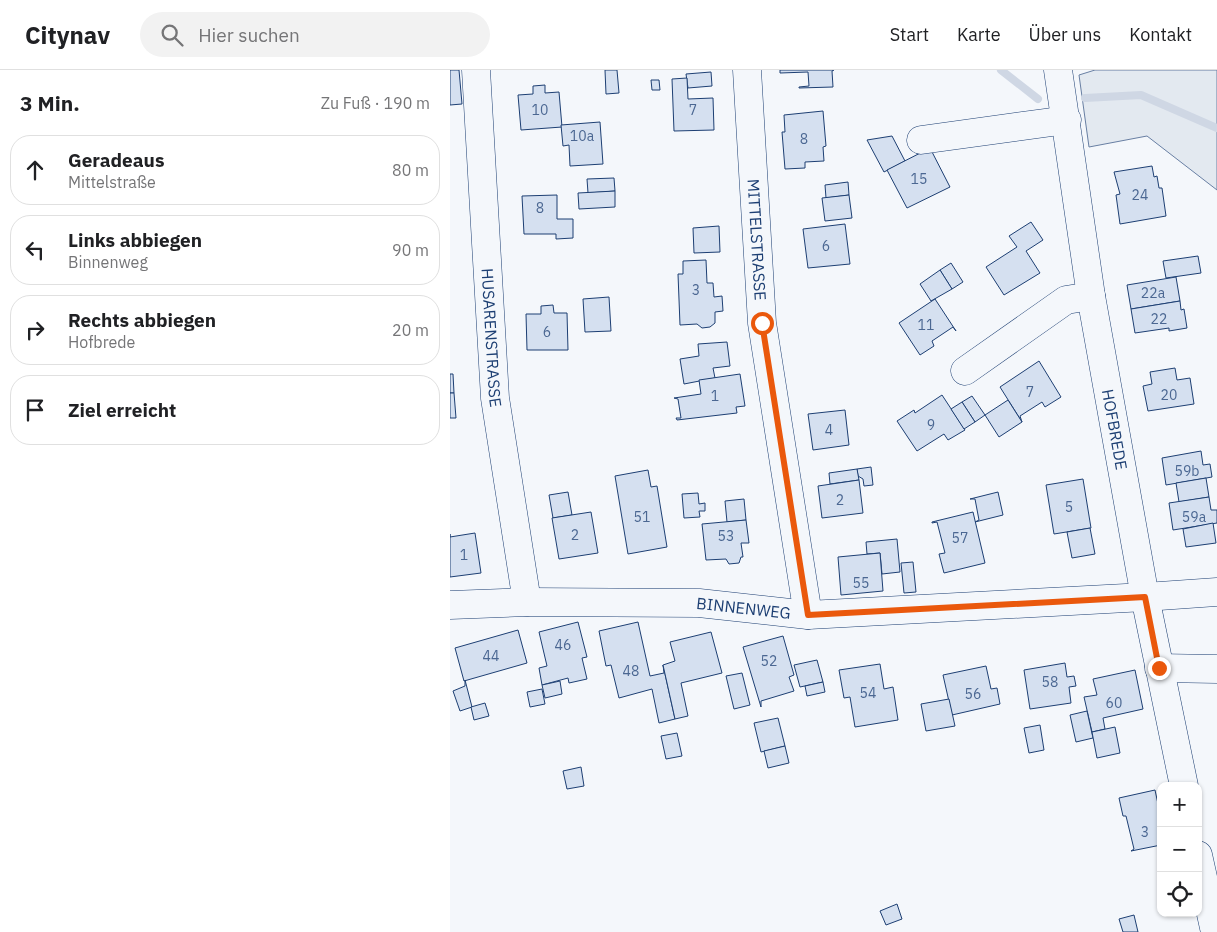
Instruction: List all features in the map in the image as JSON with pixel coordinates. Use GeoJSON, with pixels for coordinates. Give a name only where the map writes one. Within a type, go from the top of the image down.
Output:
{"type":"FeatureCollection","features":[{"type":"Feature","properties":{"kind":"street","name":"HUSARENSTRASSE"},"geometry":{"type":"LineString","coordinates":[[476,70],[495,398],[527,602]]}},
{"type":"Feature","properties":{"kind":"street","name":"MITTELSTRASSE"},"geometry":{"type":"LineString","coordinates":[[747,70],[762,323],[808,615]]}},
{"type":"Feature","properties":{"kind":"street","name":"HOFBREDE"},"geometry":{"type":"LineString","coordinates":[[1058,70],[1091,296],[1145,597],[1183,782]]}},
{"type":"Feature","properties":{"kind":"street"},"geometry":{"type":"LineString","coordinates":[[921,140],[1066,120]]}},
{"type":"Feature","properties":{"kind":"street"},"geometry":{"type":"LineString","coordinates":[[965,371],[1066,300],[1091,296]]}},
{"type":"Feature","properties":{"kind":"street","name":"BINNENWEG"},"geometry":{"type":"LineString","coordinates":[[450,605],[527,602],[699,603],[808,615],[1217,592]]}},
{"type":"Feature","properties":{"kind":"street"},"geometry":{"type":"LineString","coordinates":[[1159,668],[1217,669]]}},
{"type":"Feature","properties":{"kind":"street"},"geometry":{"type":"LineString","coordinates":[[1202,872],[1215,932]]}},
{"type":"Feature","properties":{"kind":"shaded area"},"geometry":{"type":"Polygon","coordinates":[[[1095,70],[1217,70],[1217,190],[1147,136],[1089,147],[1079,75],[1095,70]]]}},
{"type":"Feature","properties":{"kind":"building"},"geometry":{"type":"Polygon","coordinates":[[[450,70],[459,70],[462,104],[450,105],[450,70]]]}},
{"type":"Feature","properties":{"kind":"building"},"geometry":{"type":"Polygon","coordinates":[[[605,70],[617,70],[619,93],[606,94],[605,70]]]}},
{"type":"Feature","properties":{"kind":"building"},"geometry":{"type":"Polygon","coordinates":[[[780,70],[834,70],[832,71],[833,87],[799,88],[809,86],[808,72],[780,73],[780,70]]]}},
{"type":"Feature","properties":{"kind":"building"},"geometry":{"type":"Polygon","coordinates":[[[711,72],[712,86],[688,88],[686,74],[711,72]]]}},
{"type":"Feature","properties":{"kind":"building"},"geometry":{"type":"Polygon","coordinates":[[[687,78],[688,99],[713,98],[714,130],[674,131],[672,79],[687,78]]]}},
{"type":"Feature","properties":{"kind":"building"},"geometry":{"type":"Polygon","coordinates":[[[651,80],[659,80],[660,90],[652,90],[651,80]]]}},
{"type":"Feature","properties":{"kind":"building"},"geometry":{"type":"Polygon","coordinates":[[[545,85],[545,93],[559,92],[562,127],[521,130],[518,95],[533,94],[533,86],[545,85]]]}},
{"type":"Feature","properties":{"kind":"building"},"geometry":{"type":"Polygon","coordinates":[[[823,111],[826,146],[823,147],[824,161],[805,162],[805,168],[785,169],[782,132],[785,132],[784,115],[823,111]]]}},
{"type":"Feature","properties":{"kind":"building"},"geometry":{"type":"Polygon","coordinates":[[[600,122],[603,164],[570,166],[569,145],[563,146],[561,125],[600,122]]]}},
{"type":"Feature","properties":{"kind":"building"},"geometry":{"type":"Polygon","coordinates":[[[892,136],[905,161],[884,172],[867,140],[892,136]]]}},
{"type":"Feature","properties":{"kind":"building"},"geometry":{"type":"Polygon","coordinates":[[[930,148],[950,187],[907,208],[887,170],[930,148]]]}},
{"type":"Feature","properties":{"kind":"building"},"geometry":{"type":"Polygon","coordinates":[[[1152,166],[1154,177],[1157,176],[1159,188],[1162,188],[1166,216],[1120,224],[1116,195],[1120,194],[1114,172],[1152,166]]]}},
{"type":"Feature","properties":{"kind":"building"},"geometry":{"type":"Polygon","coordinates":[[[614,178],[615,191],[588,193],[587,179],[614,178]]]}},
{"type":"Feature","properties":{"kind":"building"},"geometry":{"type":"Polygon","coordinates":[[[848,182],[849,195],[826,198],[825,185],[848,182]]]}},
{"type":"Feature","properties":{"kind":"building"},"geometry":{"type":"Polygon","coordinates":[[[615,191],[615,207],[579,209],[578,193],[615,191]]]}},
{"type":"Feature","properties":{"kind":"building"},"geometry":{"type":"Polygon","coordinates":[[[557,195],[557,219],[573,219],[573,238],[556,239],[556,234],[524,234],[522,196],[557,195]]]}},
{"type":"Feature","properties":{"kind":"building"},"geometry":{"type":"Polygon","coordinates":[[[849,195],[852,218],[825,221],[822,198],[849,195]]]}},
{"type":"Feature","properties":{"kind":"building"},"geometry":{"type":"Polygon","coordinates":[[[1031,222],[1043,240],[1026,251],[1040,273],[1004,295],[986,267],[1017,247],[1009,236],[1031,222]]]}},
{"type":"Feature","properties":{"kind":"building"},"geometry":{"type":"Polygon","coordinates":[[[845,224],[850,264],[808,268],[803,229],[845,224]]]}},
{"type":"Feature","properties":{"kind":"building"},"geometry":{"type":"Polygon","coordinates":[[[719,226],[720,252],[694,253],[693,228],[719,226]]]}},
{"type":"Feature","properties":{"kind":"building"},"geometry":{"type":"Polygon","coordinates":[[[1198,256],[1201,273],[1166,278],[1163,261],[1198,256]]]}},
{"type":"Feature","properties":{"kind":"building"},"geometry":{"type":"Polygon","coordinates":[[[706,260],[707,283],[713,283],[714,297],[722,296],[723,311],[715,312],[715,323],[710,327],[702,328],[697,324],[680,325],[678,274],[683,274],[683,261],[706,260]]]}},
{"type":"Feature","properties":{"kind":"building"},"geometry":{"type":"Polygon","coordinates":[[[951,263],[963,282],[952,289],[940,270],[951,263]]]}},
{"type":"Feature","properties":{"kind":"building"},"geometry":{"type":"Polygon","coordinates":[[[940,270],[952,289],[931,301],[920,284],[940,270]]]}},
{"type":"Feature","properties":{"kind":"building"},"geometry":{"type":"Polygon","coordinates":[[[1176,277],[1180,301],[1131,309],[1127,285],[1176,277]]]}},
{"type":"Feature","properties":{"kind":"building"},"geometry":{"type":"Polygon","coordinates":[[[609,297],[611,331],[585,332],[583,299],[609,297]]]}},
{"type":"Feature","properties":{"kind":"building"},"geometry":{"type":"Polygon","coordinates":[[[935,299],[956,331],[953,327],[932,341],[934,346],[920,355],[899,323],[935,299]]]}},
{"type":"Feature","properties":{"kind":"building"},"geometry":{"type":"Polygon","coordinates":[[[1180,301],[1181,310],[1184,309],[1187,328],[1169,331],[1169,328],[1135,333],[1131,309],[1180,301]]]}},
{"type":"Feature","properties":{"kind":"building"},"geometry":{"type":"Polygon","coordinates":[[[553,305],[554,313],[567,313],[568,350],[527,350],[526,314],[541,314],[541,306],[553,305]]]}},
{"type":"Feature","properties":{"kind":"building"},"geometry":{"type":"Polygon","coordinates":[[[727,342],[730,366],[713,368],[715,378],[684,384],[680,359],[699,356],[698,344],[727,342]]]}},
{"type":"Feature","properties":{"kind":"building"},"geometry":{"type":"Polygon","coordinates":[[[1039,361],[1061,397],[1045,407],[1042,402],[1020,416],[1022,422],[1000,387],[1039,361]]]}},
{"type":"Feature","properties":{"kind":"building"},"geometry":{"type":"Polygon","coordinates":[[[1175,368],[1177,380],[1190,378],[1194,404],[1148,411],[1143,386],[1152,384],[1150,372],[1175,368]]]}},
{"type":"Feature","properties":{"kind":"building"},"geometry":{"type":"Polygon","coordinates":[[[450,374],[453,374],[454,393],[450,393],[450,374]]]}},
{"type":"Feature","properties":{"kind":"building"},"geometry":{"type":"Polygon","coordinates":[[[740,374],[745,406],[736,407],[737,413],[677,420],[676,418],[681,418],[678,399],[674,398],[701,394],[699,380],[740,374]]]}},
{"type":"Feature","properties":{"kind":"building"},"geometry":{"type":"Polygon","coordinates":[[[450,393],[454,393],[456,418],[450,418],[450,393]]]}},
{"type":"Feature","properties":{"kind":"building"},"geometry":{"type":"Polygon","coordinates":[[[942,395],[965,430],[948,440],[944,434],[917,451],[897,421],[914,410],[915,413],[942,395]]]}},
{"type":"Feature","properties":{"kind":"building"},"geometry":{"type":"Polygon","coordinates":[[[972,396],[985,415],[975,422],[962,402],[972,396]]]}},
{"type":"Feature","properties":{"kind":"building"},"geometry":{"type":"Polygon","coordinates":[[[1008,400],[1022,422],[999,437],[985,415],[1008,400]]]}},
{"type":"Feature","properties":{"kind":"building"},"geometry":{"type":"Polygon","coordinates":[[[962,402],[975,422],[964,429],[951,409],[962,402]]]}},
{"type":"Feature","properties":{"kind":"building"},"geometry":{"type":"Polygon","coordinates":[[[845,410],[849,445],[813,450],[808,414],[845,410]]]}},
{"type":"Feature","properties":{"kind":"building"},"geometry":{"type":"Polygon","coordinates":[[[1201,451],[1203,465],[1210,464],[1212,477],[1166,485],[1162,458],[1201,451]]]}},
{"type":"Feature","properties":{"kind":"building"},"geometry":{"type":"Polygon","coordinates":[[[871,467],[873,485],[864,486],[863,479],[858,476],[857,469],[871,467]]]}},
{"type":"Feature","properties":{"kind":"building"},"geometry":{"type":"Polygon","coordinates":[[[857,469],[859,480],[830,484],[829,473],[857,469]]]}},
{"type":"Feature","properties":{"kind":"building"},"geometry":{"type":"Polygon","coordinates":[[[648,470],[651,487],[657,486],[667,547],[628,554],[615,476],[648,470]]]}},
{"type":"Feature","properties":{"kind":"building"},"geometry":{"type":"Polygon","coordinates":[[[1206,478],[1209,497],[1179,502],[1176,483],[1206,478]]]}},
{"type":"Feature","properties":{"kind":"building"},"geometry":{"type":"Polygon","coordinates":[[[1083,479],[1091,528],[1054,534],[1046,485],[1083,479]]]}},
{"type":"Feature","properties":{"kind":"building"},"geometry":{"type":"Polygon","coordinates":[[[859,480],[863,513],[822,518],[818,486],[859,480]]]}},
{"type":"Feature","properties":{"kind":"building"},"geometry":{"type":"Polygon","coordinates":[[[568,492],[572,515],[553,518],[549,495],[568,492]]]}},
{"type":"Feature","properties":{"kind":"building"},"geometry":{"type":"Polygon","coordinates":[[[998,492],[1003,515],[975,522],[979,520],[975,499],[970,499],[998,492]]]}},
{"type":"Feature","properties":{"kind":"building"},"geometry":{"type":"Polygon","coordinates":[[[698,493],[699,504],[705,503],[705,511],[699,511],[700,517],[684,518],[682,494],[698,493]]]}},
{"type":"Feature","properties":{"kind":"building"},"geometry":{"type":"Polygon","coordinates":[[[1209,497],[1211,510],[1217,510],[1217,523],[1173,530],[1169,503],[1209,497]]]}},
{"type":"Feature","properties":{"kind":"building"},"geometry":{"type":"Polygon","coordinates":[[[744,499],[746,520],[727,522],[725,501],[744,499]]]}},
{"type":"Feature","properties":{"kind":"building"},"geometry":{"type":"Polygon","coordinates":[[[591,512],[598,553],[559,559],[552,518],[591,512]]]}},
{"type":"Feature","properties":{"kind":"building"},"geometry":{"type":"Polygon","coordinates":[[[973,512],[985,563],[944,573],[939,554],[945,553],[937,522],[932,522],[973,512]]]}},
{"type":"Feature","properties":{"kind":"building"},"geometry":{"type":"Polygon","coordinates":[[[746,520],[749,543],[741,543],[743,557],[741,557],[739,563],[729,564],[726,559],[706,560],[702,524],[746,520]]]}},
{"type":"Feature","properties":{"kind":"building"},"geometry":{"type":"Polygon","coordinates":[[[1213,523],[1216,543],[1186,547],[1183,529],[1213,523]]]}},
{"type":"Feature","properties":{"kind":"building"},"geometry":{"type":"Polygon","coordinates":[[[1090,528],[1095,554],[1072,558],[1067,532],[1090,528]]]}},
{"type":"Feature","properties":{"kind":"building"},"geometry":{"type":"Polygon","coordinates":[[[475,533],[481,573],[450,577],[450,537],[475,533]]]}},
{"type":"Feature","properties":{"kind":"building"},"geometry":{"type":"Polygon","coordinates":[[[897,539],[900,572],[882,574],[880,553],[867,554],[866,542],[897,539]]]}},
{"type":"Feature","properties":{"kind":"building"},"geometry":{"type":"Polygon","coordinates":[[[880,553],[883,591],[841,595],[838,557],[880,553]]]}},
{"type":"Feature","properties":{"kind":"building"},"geometry":{"type":"Polygon","coordinates":[[[913,562],[916,592],[904,593],[901,563],[913,562]]]}},
{"type":"Feature","properties":{"kind":"building"},"geometry":{"type":"Polygon","coordinates":[[[578,622],[587,657],[582,658],[587,679],[569,683],[568,678],[542,685],[539,668],[547,666],[539,632],[578,622]]]}},
{"type":"Feature","properties":{"kind":"building"},"geometry":{"type":"Polygon","coordinates":[[[638,622],[650,676],[664,673],[663,665],[675,719],[659,723],[652,689],[619,698],[611,665],[606,666],[599,631],[638,622]]]}},
{"type":"Feature","properties":{"kind":"building"},"geometry":{"type":"Polygon","coordinates":[[[518,630],[527,663],[464,681],[455,648],[518,630]]]}},
{"type":"Feature","properties":{"kind":"building"},"geometry":{"type":"Polygon","coordinates":[[[711,632],[722,673],[681,683],[688,716],[675,719],[663,665],[675,661],[670,642],[711,632]]]}},
{"type":"Feature","properties":{"kind":"building"},"geometry":{"type":"Polygon","coordinates":[[[783,636],[794,675],[789,677],[794,691],[761,701],[761,707],[743,647],[783,636]]]}},
{"type":"Feature","properties":{"kind":"building"},"geometry":{"type":"Polygon","coordinates":[[[817,660],[823,682],[800,687],[794,665],[817,660]]]}},
{"type":"Feature","properties":{"kind":"building"},"geometry":{"type":"Polygon","coordinates":[[[1065,663],[1067,677],[1074,676],[1076,686],[1069,687],[1071,703],[1030,709],[1024,670],[1065,663]]]}},
{"type":"Feature","properties":{"kind":"building"},"geometry":{"type":"Polygon","coordinates":[[[880,664],[884,689],[893,687],[898,720],[855,727],[850,697],[844,698],[839,670],[880,664]]]}},
{"type":"Feature","properties":{"kind":"building"},"geometry":{"type":"Polygon","coordinates":[[[986,666],[991,689],[997,688],[1000,704],[952,715],[943,675],[986,666]]]}},
{"type":"Feature","properties":{"kind":"building"},"geometry":{"type":"Polygon","coordinates":[[[1135,670],[1143,709],[1103,718],[1105,729],[1092,732],[1084,697],[1097,695],[1093,679],[1135,670]]]}},
{"type":"Feature","properties":{"kind":"building"},"geometry":{"type":"Polygon","coordinates":[[[742,673],[750,705],[734,709],[726,676],[742,673]]]}},
{"type":"Feature","properties":{"kind":"building"},"geometry":{"type":"Polygon","coordinates":[[[465,680],[472,707],[460,711],[453,691],[465,686],[465,680]]]}},
{"type":"Feature","properties":{"kind":"building"},"geometry":{"type":"Polygon","coordinates":[[[560,681],[562,694],[545,698],[542,685],[560,681]]]}},
{"type":"Feature","properties":{"kind":"building"},"geometry":{"type":"Polygon","coordinates":[[[823,682],[825,692],[807,696],[805,686],[823,682]]]}},
{"type":"Feature","properties":{"kind":"building"},"geometry":{"type":"Polygon","coordinates":[[[542,689],[545,704],[530,707],[527,692],[542,689]]]}},
{"type":"Feature","properties":{"kind":"building"},"geometry":{"type":"Polygon","coordinates":[[[949,699],[955,726],[926,731],[921,704],[949,699]]]}},
{"type":"Feature","properties":{"kind":"building"},"geometry":{"type":"Polygon","coordinates":[[[485,703],[489,716],[474,720],[471,707],[485,703]]]}},
{"type":"Feature","properties":{"kind":"building"},"geometry":{"type":"Polygon","coordinates":[[[1087,711],[1093,738],[1076,742],[1070,715],[1087,711]]]}},
{"type":"Feature","properties":{"kind":"building"},"geometry":{"type":"Polygon","coordinates":[[[778,718],[785,746],[761,752],[754,723],[778,718]]]}},
{"type":"Feature","properties":{"kind":"building"},"geometry":{"type":"Polygon","coordinates":[[[1040,725],[1044,750],[1029,753],[1024,728],[1040,725]]]}},
{"type":"Feature","properties":{"kind":"building"},"geometry":{"type":"Polygon","coordinates":[[[1115,727],[1120,753],[1097,758],[1092,732],[1115,727]]]}},
{"type":"Feature","properties":{"kind":"building"},"geometry":{"type":"Polygon","coordinates":[[[677,733],[682,756],[666,759],[661,736],[677,733]]]}},
{"type":"Feature","properties":{"kind":"building"},"geometry":{"type":"Polygon","coordinates":[[[785,746],[789,763],[768,768],[764,751],[785,746]]]}},
{"type":"Feature","properties":{"kind":"building"},"geometry":{"type":"Polygon","coordinates":[[[581,767],[584,786],[567,789],[563,771],[581,767]]]}},
{"type":"Feature","properties":{"kind":"building"},"geometry":{"type":"Polygon","coordinates":[[[1155,790],[1157,799],[1157,846],[1131,851],[1134,849],[1126,816],[1123,816],[1119,798],[1155,790]]]}},
{"type":"Feature","properties":{"kind":"building"},"geometry":{"type":"Polygon","coordinates":[[[897,904],[902,919],[886,925],[880,911],[897,904]]]}},
{"type":"Feature","properties":{"kind":"building"},"geometry":{"type":"Polygon","coordinates":[[[1134,915],[1138,932],[1123,932],[1119,919],[1134,915]]]}},
{"type":"Feature","properties":{"kind":"waterway"},"geometry":{"type":"LineString","coordinates":[[1001,70],[1038,99]]}},
{"type":"Feature","properties":{"kind":"waterway"},"geometry":{"type":"LineString","coordinates":[[1085,98],[1141,95],[1217,128]]}},
{"type":"Feature","properties":{"kind":"route"},"geometry":{"type":"LineString","coordinates":[[762,323],[808,615],[1145,597],[1159,668]]}}]}
